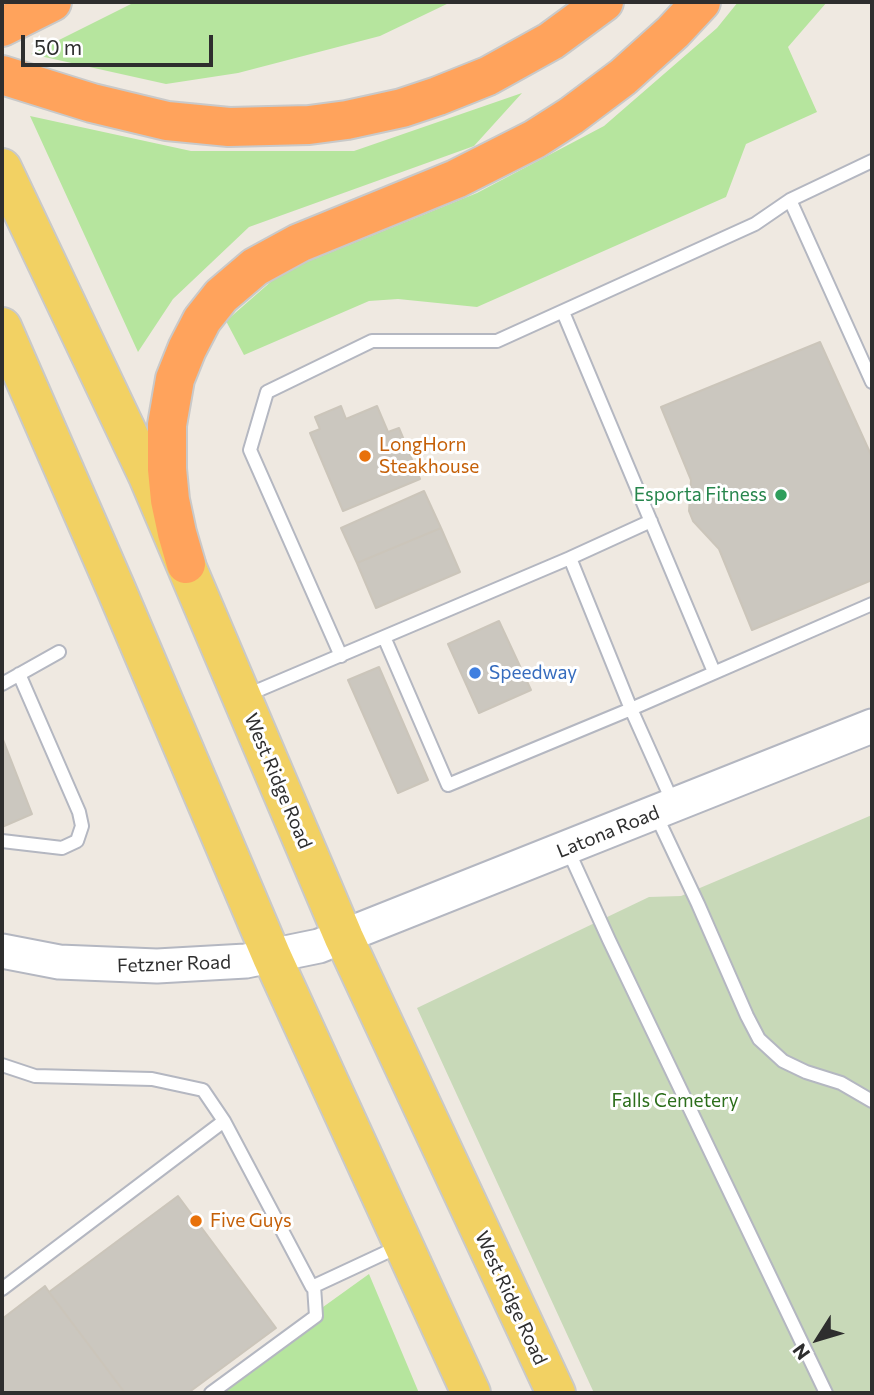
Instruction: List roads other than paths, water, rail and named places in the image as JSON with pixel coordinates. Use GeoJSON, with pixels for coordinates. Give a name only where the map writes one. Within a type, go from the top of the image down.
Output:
{"type":"FeatureCollection","features":[{"type":"Feature","properties":{"kind":"highway"},"geometry":{"type":"LineString","coordinates":[[2,27],[52,2]]}},
{"type":"Feature","properties":{"kind":"highway"},"geometry":{"type":"LineString","coordinates":[[2,75],[116,110],[190,124],[239,128],[309,125],[367,116],[429,99],[488,76],[551,41],[604,2]]}},
{"type":"Feature","properties":{"kind":"highway"},"geometry":{"type":"LineString","coordinates":[[186,564],[170,500],[167,425],[175,379],[187,349],[202,320],[220,296],[255,267],[291,247],[456,179],[535,139],[571,116],[622,77],[701,2]]}},
{"type":"Feature","properties":{"kind":"main road","name":"West Ridge Road"},"geometry":{"type":"LineString","coordinates":[[2,168],[42,257],[139,455],[344,938],[556,1393]]}},
{"type":"Feature","properties":{"kind":"main road"},"geometry":{"type":"LineString","coordinates":[[2,327],[272,957],[471,1393]]}},
{"type":"Feature","properties":{"kind":"street","name":"Latona Road"},"geometry":{"type":"LineString","coordinates":[[344,938],[872,726]]}},
{"type":"Feature","properties":{"kind":"street","name":"Fetzner Road"},"geometry":{"type":"LineString","coordinates":[[2,951],[59,962],[124,966],[209,964],[272,957],[344,938]]}},
{"type":"Feature","properties":{"kind":"lane"},"geometry":{"type":"LineString","coordinates":[[341,656],[250,450],[267,392],[372,341],[497,341],[755,224],[790,200],[872,161]]}},
{"type":"Feature","properties":{"kind":"lane"},"geometry":{"type":"LineString","coordinates":[[790,200],[872,382]]}},
{"type":"Feature","properties":{"kind":"lane"},"geometry":{"type":"LineString","coordinates":[[563,312],[714,672]]}},
{"type":"Feature","properties":{"kind":"lane"},"geometry":{"type":"LineString","coordinates":[[243,697],[651,522]]}},
{"type":"Feature","properties":{"kind":"lane"},"geometry":{"type":"LineString","coordinates":[[570,558],[631,709],[698,904],[747,1016],[760,1038],[783,1061],[806,1072],[841,1083],[872,1101]]}},
{"type":"Feature","properties":{"kind":"lane"},"geometry":{"type":"LineString","coordinates":[[384,637],[448,785],[872,604]]}},
{"type":"Feature","properties":{"kind":"lane"},"geometry":{"type":"LineString","coordinates":[[2,684],[59,652]]}},
{"type":"Feature","properties":{"kind":"lane"},"geometry":{"type":"LineString","coordinates":[[2,841],[62,848],[77,841],[82,826],[79,812],[19,674]]}},
{"type":"Feature","properties":{"kind":"lane"},"geometry":{"type":"LineString","coordinates":[[567,848],[826,1393]]}},
{"type":"Feature","properties":{"kind":"lane"},"geometry":{"type":"LineString","coordinates":[[2,1065],[35,1076],[152,1079],[203,1090],[224,1121],[312,1287],[314,1286]]}},
{"type":"Feature","properties":{"kind":"lane"},"geometry":{"type":"LineString","coordinates":[[2,1289],[224,1121]]}},
{"type":"Feature","properties":{"kind":"lane"},"geometry":{"type":"LineString","coordinates":[[314,1286],[404,1245]]}},
{"type":"Feature","properties":{"kind":"lane"},"geometry":{"type":"LineString","coordinates":[[211,1393],[316,1316],[314,1286]]}},
{"type":"Feature","properties":{"kind":"place","name":"LongHorn Steakhouse"},"geometry":{"type":"Point","coordinates":[365,456]}},
{"type":"Feature","properties":{"kind":"place","name":"Esporta Fitness"},"geometry":{"type":"Point","coordinates":[781,495]}},
{"type":"Feature","properties":{"kind":"place","name":"Speedway"},"geometry":{"type":"Point","coordinates":[475,673]}},
{"type":"Feature","properties":{"kind":"place","name":"Five Guys"},"geometry":{"type":"Point","coordinates":[196,1221]}},
{"type":"Feature","properties":{"kind":"park label","name":"Falls Cemetery"},"geometry":{"type":"Point","coordinates":[675,1101]}}]}
